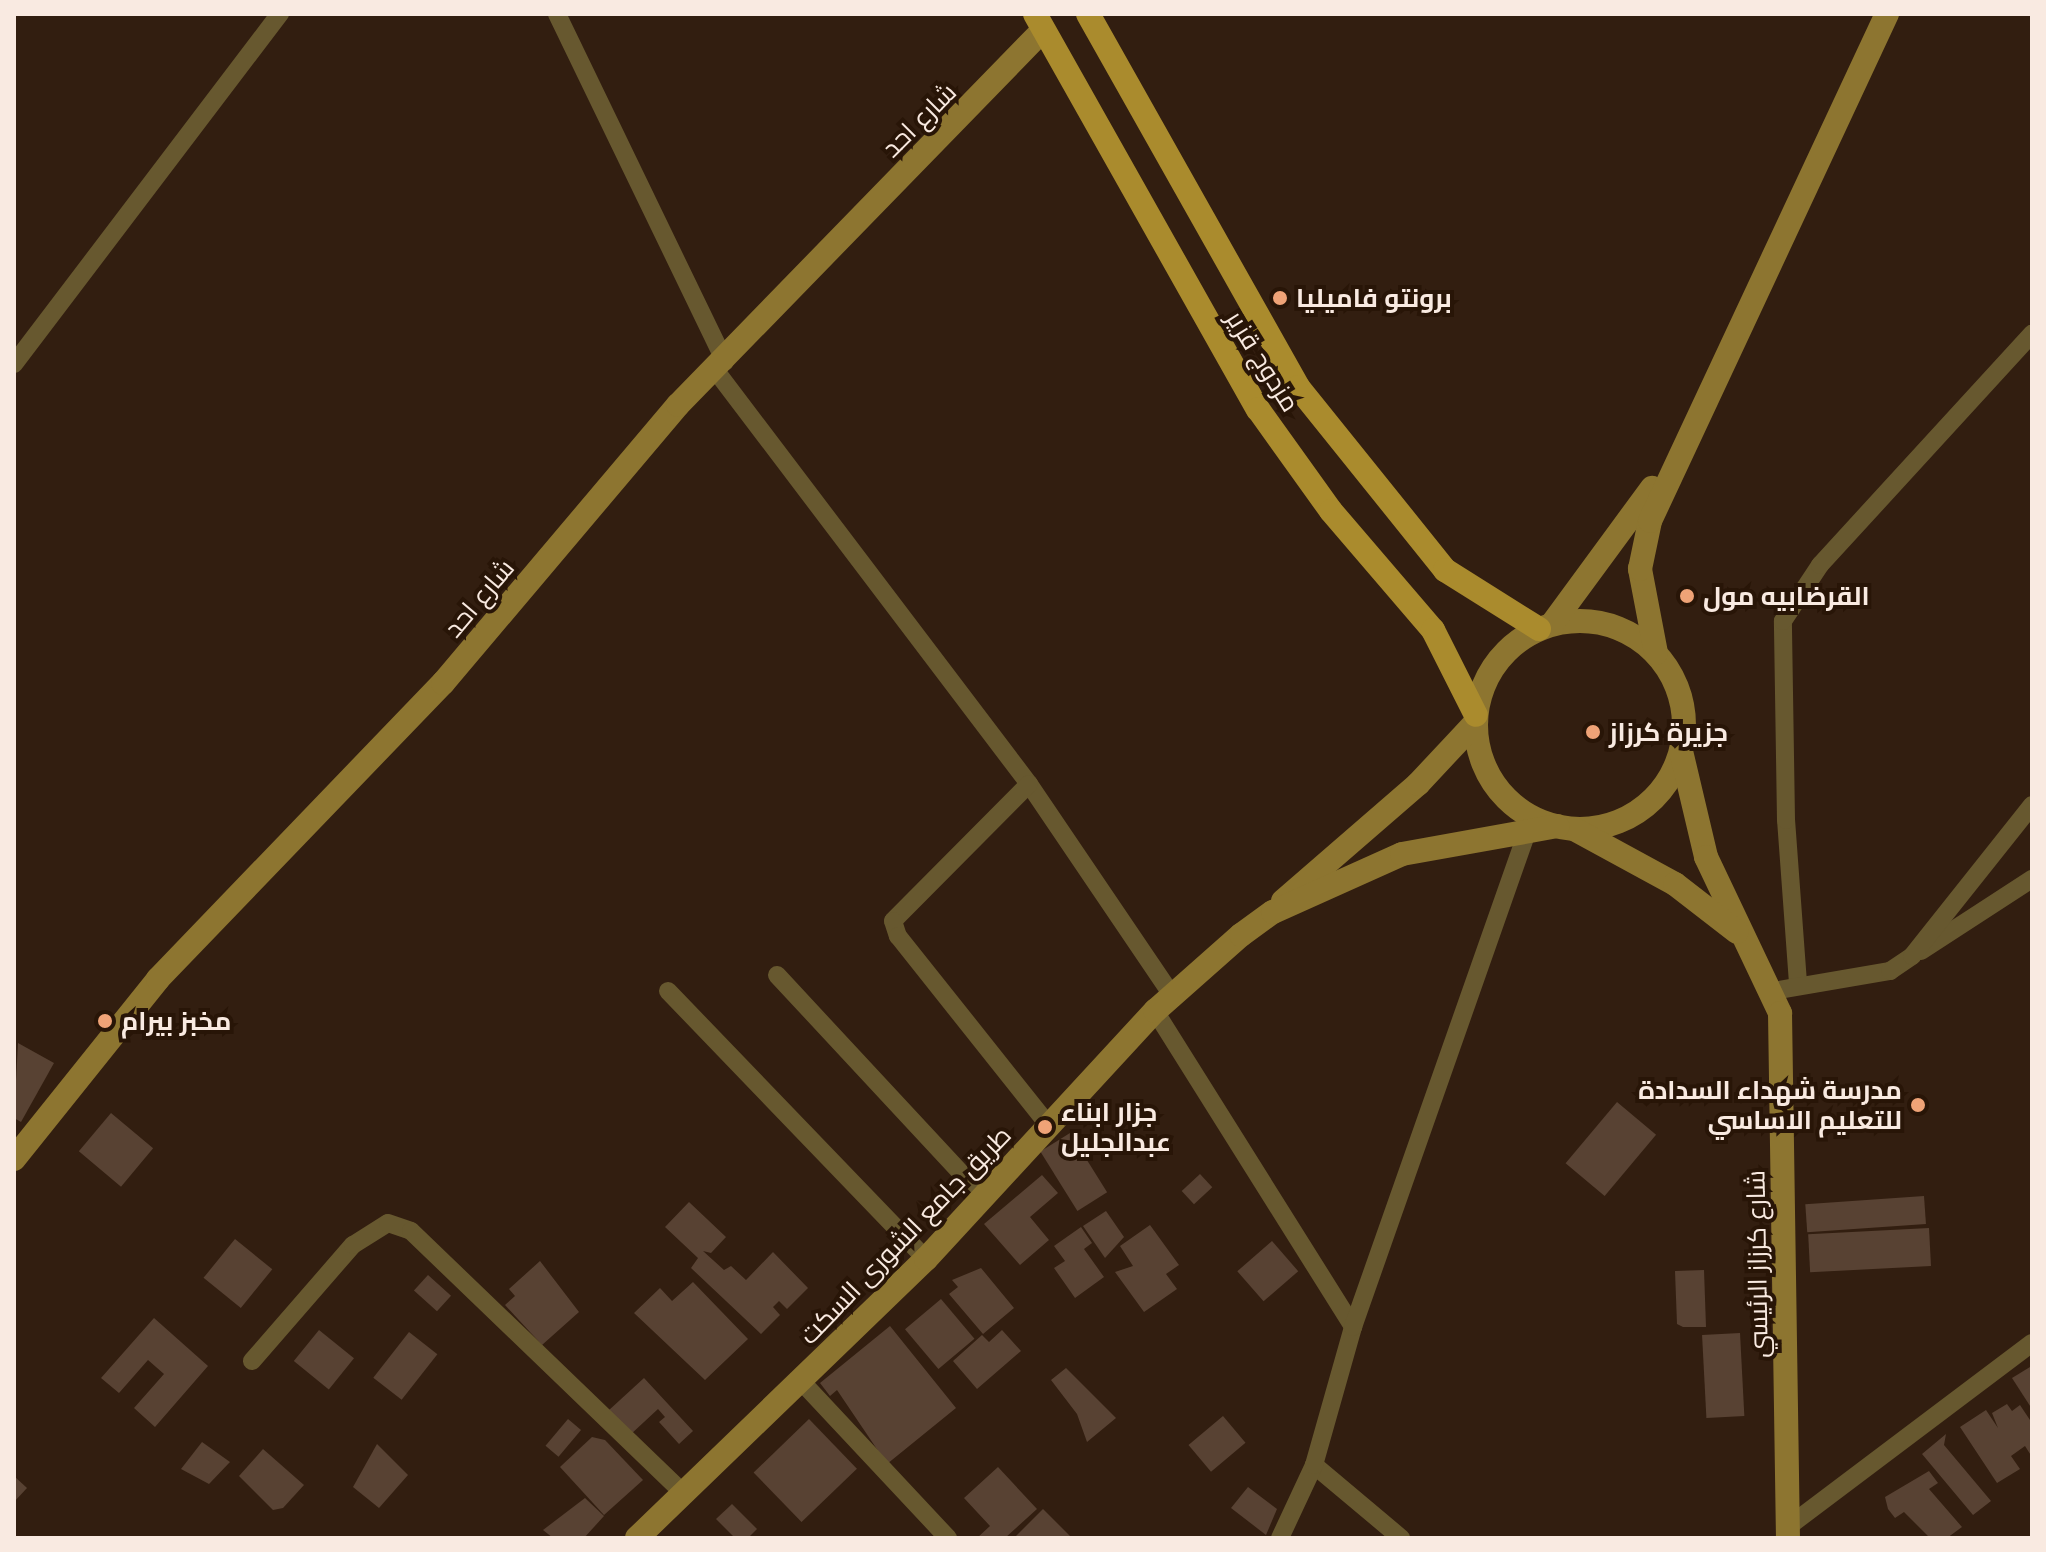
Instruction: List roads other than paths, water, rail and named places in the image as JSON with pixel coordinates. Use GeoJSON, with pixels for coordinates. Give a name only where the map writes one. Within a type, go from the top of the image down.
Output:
{"type":"FeatureCollection","features":[{"type":"Feature","properties":{"kind":"main road","name":"مزدوج قزير"},"geometry":{"type":"LineString","coordinates":[[1088,14],[1298,387],[1445,570],[1545,627]]}},
{"type":"Feature","properties":{"kind":"main road"},"geometry":{"type":"LineString","coordinates":[[1476,718],[1498,788],[1514,805],[1565,827],[1614,823],[1650,803],[1681,751],[1684,709],[1656,653],[1642,554],[1694,426],[1887,14]]}},
{"type":"Feature","properties":{"kind":"main road","name":"شارع احد"},"geometry":{"type":"LineString","coordinates":[[14,1159],[158,979],[443,683],[652,434],[995,81],[1039,22]]}},
{"type":"Feature","properties":{"kind":"main road","name":"مزدوج قزير"},"geometry":{"type":"LineString","coordinates":[[1039,22],[1258,409],[1331,511],[1433,630],[1476,718]]}},
{"type":"Feature","properties":{"kind":"main road"},"geometry":{"type":"LineString","coordinates":[[1273,912],[1418,784],[1476,718],[1490,673],[1545,627],[1694,426]]}},
{"type":"Feature","properties":{"kind":"main road"},"geometry":{"type":"LineString","coordinates":[[1545,627],[1600,622],[1656,653]]}},
{"type":"Feature","properties":{"kind":"main road","name":"شارع كرزاز الرئيسي"},"geometry":{"type":"LineString","coordinates":[[1681,751],[1706,857],[1773,991],[1783,1043],[1788,1532]]}},
{"type":"Feature","properties":{"kind":"main road","name":"شارع كرزاز الرئيسي"},"geometry":{"type":"LineString","coordinates":[[1565,827],[1710,907],[1753,948]]}},
{"type":"Feature","properties":{"kind":"main road","name":"طريق جامع الشورى السكت"},"geometry":{"type":"LineString","coordinates":[[637,1538],[685,1495],[926,1259],[1164,1004],[1273,912],[1402,854],[1565,827]]}},
{"type":"Feature","properties":{"kind":"street"},"geometry":{"type":"LineString","coordinates":[[14,364],[280,14]]}},
{"type":"Feature","properties":{"kind":"street"},"geometry":{"type":"LineString","coordinates":[[557,14],[720,366],[1029,784],[1164,1004],[1353,1327]]}},
{"type":"Feature","properties":{"kind":"street"},"geometry":{"type":"LineString","coordinates":[[1798,983],[1786,820],[1783,621],[1820,565],[2032,334]]}},
{"type":"Feature","properties":{"kind":"street"},"geometry":{"type":"LineString","coordinates":[[1029,784],[893,921],[898,936],[1050,1127]]}},
{"type":"Feature","properties":{"kind":"street"},"geometry":{"type":"LineString","coordinates":[[1912,956],[2032,805]]}},
{"type":"Feature","properties":{"kind":"street"},"geometry":{"type":"LineString","coordinates":[[1280,1538],[1314,1465],[1353,1327],[1527,832]]}},
{"type":"Feature","properties":{"kind":"street"},"geometry":{"type":"LineString","coordinates":[[1773,991],[1798,983],[1890,971],[2032,879]]}},
{"type":"Feature","properties":{"kind":"street"},"geometry":{"type":"LineString","coordinates":[[777,975],[983,1197]]}},
{"type":"Feature","properties":{"kind":"street"},"geometry":{"type":"LineString","coordinates":[[668,991],[926,1259]]}},
{"type":"Feature","properties":{"kind":"street"},"geometry":{"type":"LineString","coordinates":[[252,1361],[353,1245],[388,1223],[411,1231],[685,1495]]}},
{"type":"Feature","properties":{"kind":"street"},"geometry":{"type":"LineString","coordinates":[[1788,1532],[2032,1343]]}},
{"type":"Feature","properties":{"kind":"street"},"geometry":{"type":"LineString","coordinates":[[801,1381],[948,1538]]}},
{"type":"Feature","properties":{"kind":"street"},"geometry":{"type":"LineString","coordinates":[[1314,1465],[1401,1538]]}},
{"type":"Feature","properties":{"kind":"place","name":"برونتو فاميليا"},"geometry":{"type":"Point","coordinates":[1280,298]}},
{"type":"Feature","properties":{"kind":"place","name":"القرضابيه مول"},"geometry":{"type":"Point","coordinates":[1687,596]}},
{"type":"Feature","properties":{"kind":"place","name":"جزيرة كرزاز"},"geometry":{"type":"Point","coordinates":[1593,732]}},
{"type":"Feature","properties":{"kind":"place","name":"مخبز بيرام"},"geometry":{"type":"Point","coordinates":[105,1021]}},
{"type":"Feature","properties":{"kind":"place","name":"مدرسة شهداء السدادة للتعليم الاساسي"},"geometry":{"type":"Point","coordinates":[1918,1105]}},
{"type":"Feature","properties":{"kind":"place","name":"جزار ابناء عبدالجليل"},"geometry":{"type":"Point","coordinates":[1045,1127]}}]}
